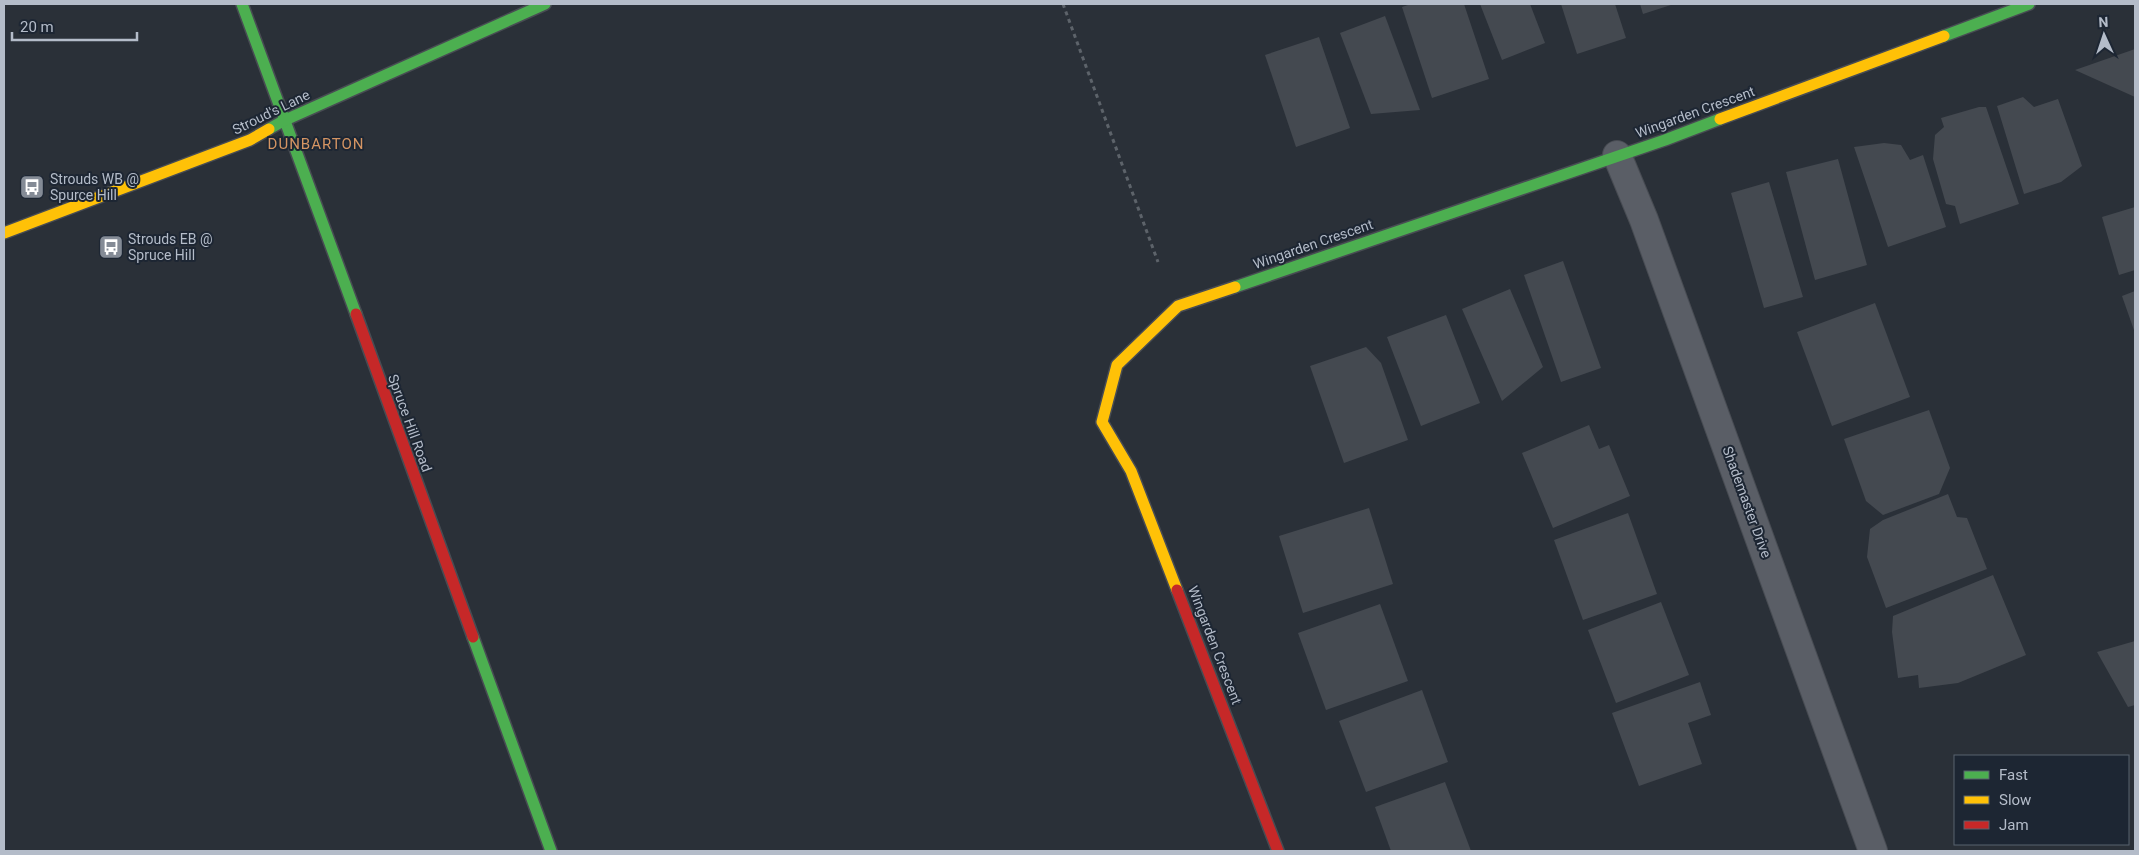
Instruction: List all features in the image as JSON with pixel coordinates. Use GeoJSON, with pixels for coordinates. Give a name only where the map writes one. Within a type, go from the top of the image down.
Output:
{"type":"FeatureCollection","features":[{"type":"Feature","properties":{"kind":"street","name":"Spruce Hill Road"},"geometry":{"type":"LineString","coordinates":[[242,4],[283,121],[304,172],[551,851]]}},
{"type":"Feature","properties":{"kind":"street","name":"Stroud's Lane"},"geometry":{"type":"LineString","coordinates":[[4,234],[250,140],[283,121],[545,4]]}},
{"type":"Feature","properties":{"kind":"street","name":"Wingarden Crescent"},"geometry":{"type":"LineString","coordinates":[[1278,851],[1131,471],[1102,422],[1117,365],[1178,306],[1665,140],[2029,4]]}},
{"type":"Feature","properties":{"kind":"street","name":"Shademaster Drive"},"geometry":{"type":"LineString","coordinates":[[1618,155],[1644,220],[1873,851]]}},
{"type":"Feature","properties":{"kind":"path"},"geometry":{"type":"LineString","coordinates":[[1063,4],[1158,262]]}},
{"type":"Feature","properties":{"kind":"building"},"geometry":{"type":"Polygon","coordinates":[[[1411,4],[1464,4],[1489,79],[1432,98],[1402,7],[1411,4]]]}},
{"type":"Feature","properties":{"kind":"building"},"geometry":{"type":"Polygon","coordinates":[[[1480,4],[1530,4],[1545,43],[1502,60],[1480,4]]]}},
{"type":"Feature","properties":{"kind":"building"},"geometry":{"type":"Polygon","coordinates":[[[1561,4],[1615,4],[1626,38],[1577,54],[1561,4]]]}},
{"type":"Feature","properties":{"kind":"building"},"geometry":{"type":"Polygon","coordinates":[[[1640,4],[1674,4],[1643,14],[1640,4]]]}},
{"type":"Feature","properties":{"kind":"building"},"geometry":{"type":"Polygon","coordinates":[[[1385,16],[1420,110],[1371,114],[1340,33],[1385,16]]]}},
{"type":"Feature","properties":{"kind":"building"},"geometry":{"type":"Polygon","coordinates":[[[1319,37],[1350,128],[1296,147],[1265,55],[1319,37]]]}},
{"type":"Feature","properties":{"kind":"building"},"geometry":{"type":"Polygon","coordinates":[[[2135,49],[2135,97],[2075,70],[2135,49]]]}},
{"type":"Feature","properties":{"kind":"building"},"geometry":{"type":"Polygon","coordinates":[[[2023,97],[2034,107],[2058,99],[2082,166],[2061,182],[2024,194],[1997,106],[2023,97]]]}},
{"type":"Feature","properties":{"kind":"building"},"geometry":{"type":"Polygon","coordinates":[[[1979,107],[1986,107],[2019,204],[1960,224],[1955,206],[1946,204],[1933,159],[1935,135],[1944,127],[1941,118],[1979,107]]]}},
{"type":"Feature","properties":{"kind":"building"},"geometry":{"type":"Polygon","coordinates":[[[1884,143],[1901,145],[1910,160],[1923,155],[1946,227],[1888,247],[1854,147],[1884,143]]]}},
{"type":"Feature","properties":{"kind":"building"},"geometry":{"type":"Polygon","coordinates":[[[1838,159],[1867,265],[1815,280],[1786,172],[1838,159]]]}},
{"type":"Feature","properties":{"kind":"building"},"geometry":{"type":"Polygon","coordinates":[[[1769,182],[1803,297],[1764,308],[1731,193],[1769,182]]]}},
{"type":"Feature","properties":{"kind":"building"},"geometry":{"type":"Polygon","coordinates":[[[2135,207],[2135,270],[2119,275],[2102,217],[2135,207]]]}},
{"type":"Feature","properties":{"kind":"building"},"geometry":{"type":"Polygon","coordinates":[[[1563,261],[1601,368],[1561,382],[1524,275],[1563,261]]]}},
{"type":"Feature","properties":{"kind":"building"},"geometry":{"type":"Polygon","coordinates":[[[1510,289],[1543,367],[1502,401],[1462,309],[1510,289]]]}},
{"type":"Feature","properties":{"kind":"building"},"geometry":{"type":"Polygon","coordinates":[[[2135,291],[2135,333],[2122,296],[2135,291]]]}},
{"type":"Feature","properties":{"kind":"building"},"geometry":{"type":"Polygon","coordinates":[[[1875,303],[1910,397],[1832,426],[1797,332],[1875,303]]]}},
{"type":"Feature","properties":{"kind":"building"},"geometry":{"type":"Polygon","coordinates":[[[1446,315],[1480,403],[1421,426],[1387,337],[1446,315]]]}},
{"type":"Feature","properties":{"kind":"building"},"geometry":{"type":"Polygon","coordinates":[[[1366,347],[1381,363],[1408,440],[1344,463],[1310,366],[1366,347]]]}},
{"type":"Feature","properties":{"kind":"building"},"geometry":{"type":"Polygon","coordinates":[[[1929,410],[1950,468],[1939,494],[1883,515],[1866,501],[1844,439],[1929,410]]]}},
{"type":"Feature","properties":{"kind":"building"},"geometry":{"type":"Polygon","coordinates":[[[1589,425],[1599,449],[1609,445],[1630,496],[1553,528],[1522,453],[1589,425]]]}},
{"type":"Feature","properties":{"kind":"building"},"geometry":{"type":"Polygon","coordinates":[[[1948,494],[1957,517],[1967,518],[1987,569],[1886,608],[1867,557],[1870,529],[1883,520],[1948,494]]]}},
{"type":"Feature","properties":{"kind":"building"},"geometry":{"type":"Polygon","coordinates":[[[1369,508],[1393,584],[1303,613],[1279,536],[1369,508]]]}},
{"type":"Feature","properties":{"kind":"building"},"geometry":{"type":"Polygon","coordinates":[[[1628,513],[1657,594],[1583,620],[1554,540],[1628,513]]]}},
{"type":"Feature","properties":{"kind":"building"},"geometry":{"type":"Polygon","coordinates":[[[1993,575],[2026,655],[1958,683],[1919,688],[1918,675],[1898,678],[1892,632],[1893,616],[1993,575]]]}},
{"type":"Feature","properties":{"kind":"building"},"geometry":{"type":"Polygon","coordinates":[[[1661,602],[1689,675],[1616,703],[1588,630],[1661,602]]]}},
{"type":"Feature","properties":{"kind":"building"},"geometry":{"type":"Polygon","coordinates":[[[1380,604],[1408,681],[1326,710],[1298,633],[1380,604]]]}},
{"type":"Feature","properties":{"kind":"building"},"geometry":{"type":"Polygon","coordinates":[[[2135,641],[2135,705],[2128,707],[2097,652],[2135,641]]]}},
{"type":"Feature","properties":{"kind":"building"},"geometry":{"type":"Polygon","coordinates":[[[1700,682],[1711,715],[1688,723],[1702,764],[1639,786],[1612,713],[1700,682]]]}},
{"type":"Feature","properties":{"kind":"building"},"geometry":{"type":"Polygon","coordinates":[[[1422,690],[1448,762],[1366,792],[1339,721],[1422,690]]]}},
{"type":"Feature","properties":{"kind":"building"},"geometry":{"type":"Polygon","coordinates":[[[1445,782],[1471,851],[1391,851],[1375,807],[1445,782]]]}},
{"type":"Feature","properties":{"kind":"traffic: fast"},"geometry":{"type":"LineString","coordinates":[[242,4],[356,314]]}},
{"type":"Feature","properties":{"kind":"traffic: fast"},"geometry":{"type":"LineString","coordinates":[[269,129],[283,121],[545,4]]}},
{"type":"Feature","properties":{"kind":"traffic: fast"},"geometry":{"type":"LineString","coordinates":[[1944,36],[2029,4]]}},
{"type":"Feature","properties":{"kind":"traffic: fast"},"geometry":{"type":"LineString","coordinates":[[1235,287],[1665,140],[1720,119]]}},
{"type":"Feature","properties":{"kind":"traffic: fast"},"geometry":{"type":"LineString","coordinates":[[473,637],[551,851]]}},
{"type":"Feature","properties":{"kind":"traffic: slow"},"geometry":{"type":"LineString","coordinates":[[1720,119],[1944,36]]}},
{"type":"Feature","properties":{"kind":"traffic: slow"},"geometry":{"type":"LineString","coordinates":[[4,233],[250,140],[269,129]]}},
{"type":"Feature","properties":{"kind":"traffic: slow"},"geometry":{"type":"LineString","coordinates":[[1177,590],[1131,471],[1102,422],[1117,365],[1178,306],[1235,287]]}},
{"type":"Feature","properties":{"kind":"traffic: jam"},"geometry":{"type":"LineString","coordinates":[[356,314],[473,637]]}},
{"type":"Feature","properties":{"kind":"traffic: jam"},"geometry":{"type":"LineString","coordinates":[[1177,590],[1278,851]]}},
{"type":"Feature","properties":{"kind":"place","name":"Strouds WB @ Spurce Hill"},"geometry":{"type":"Point","coordinates":[32,187]}},
{"type":"Feature","properties":{"kind":"place","name":"Strouds EB @ Spruce Hill"},"geometry":{"type":"Point","coordinates":[111,247]}},
{"type":"Feature","properties":{"kind":"district","name":"DUNBARTON"},"geometry":{"type":"Point","coordinates":[316,144]}}]}
